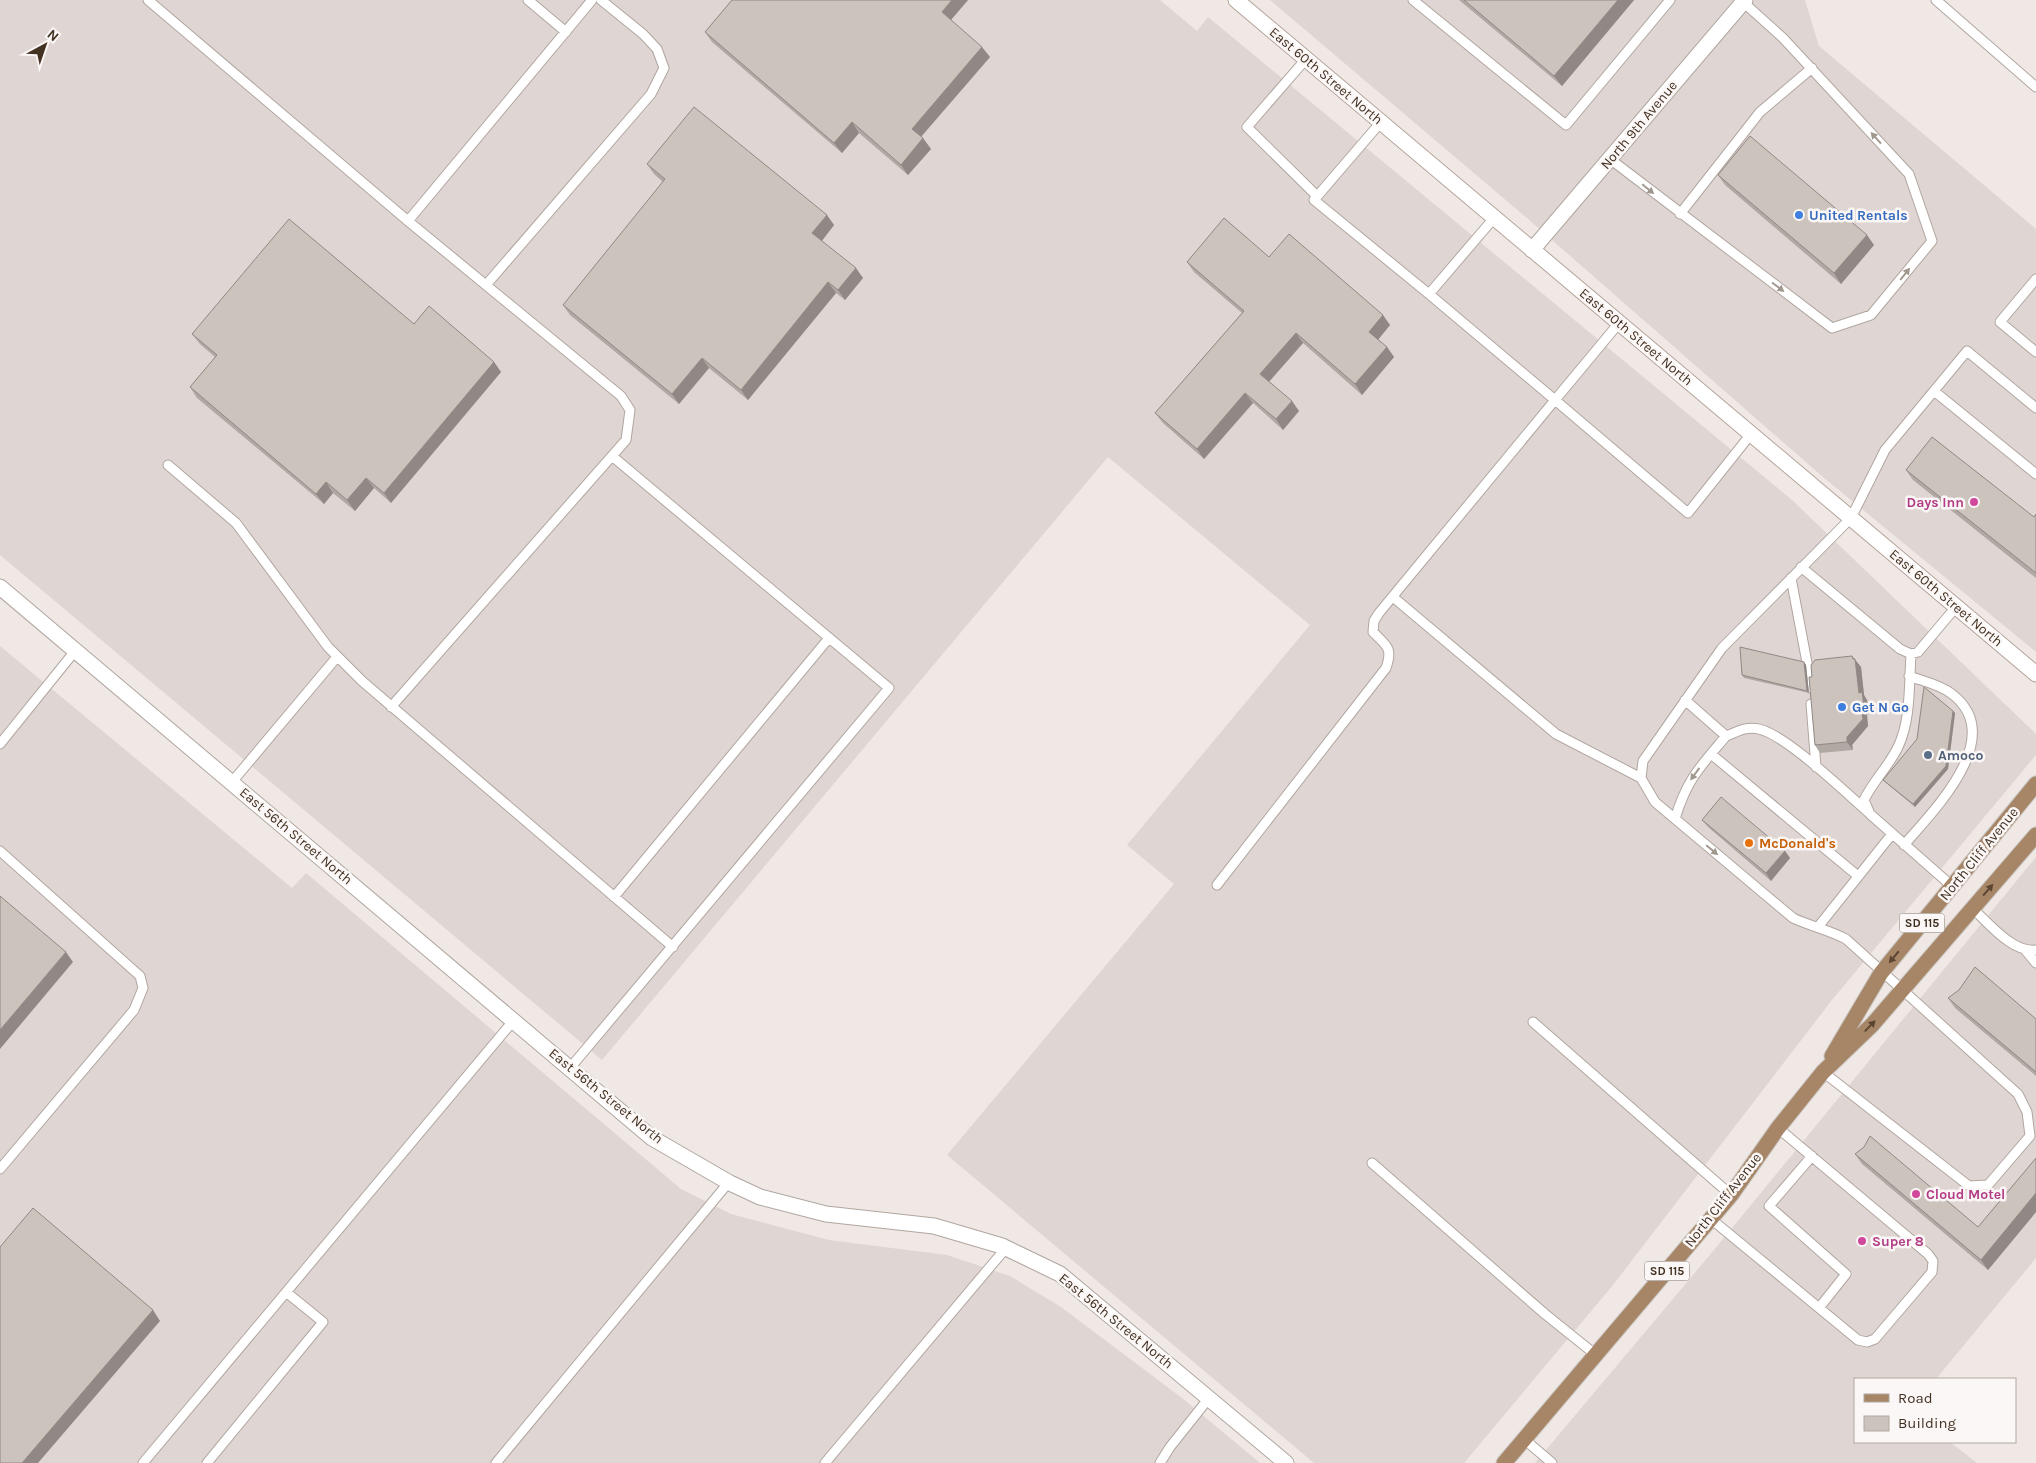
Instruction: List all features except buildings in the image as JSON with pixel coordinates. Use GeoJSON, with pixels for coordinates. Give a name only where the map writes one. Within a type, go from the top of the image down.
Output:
{"type":"FeatureCollection","features":[{"type":"Feature","properties":{"kind":"main road","name":"North Cliff Avenue"},"geometry":{"type":"LineString","coordinates":[[1504,1463],[1731,1195],[1778,1128],[1822,1072],[1881,973],[2036,784]]}},
{"type":"Feature","properties":{"kind":"main road","name":"North Cliff Avenue"},"geometry":{"type":"LineString","coordinates":[[1822,1072],[1872,1025],[2036,835]]}},
{"type":"Feature","properties":{"kind":"street","name":"East 60th Street North"},"geometry":{"type":"LineString","coordinates":[[1236,0],[2036,674]]}},
{"type":"Feature","properties":{"kind":"street","name":"North 9th Avenue"},"geometry":{"type":"LineString","coordinates":[[1532,250],[1744,1]]}},
{"type":"Feature","properties":{"kind":"street","name":"East 56th Street North"},"geometry":{"type":"LineString","coordinates":[[0,587],[652,1138],[729,1182],[760,1197],[826,1214],[934,1226],[1006,1248],[1060,1274],[1286,1463]]}},
{"type":"Feature","properties":{"kind":"lane"},"geometry":{"type":"LineString","coordinates":[[148,0],[408,221],[621,396],[630,410],[626,440],[391,707]]}},
{"type":"Feature","properties":{"kind":"lane"},"geometry":{"type":"LineString","coordinates":[[528,0],[566,32]]}},
{"type":"Feature","properties":{"kind":"lane"},"geometry":{"type":"LineString","coordinates":[[408,221],[592,0]]}},
{"type":"Feature","properties":{"kind":"lane"},"geometry":{"type":"LineString","coordinates":[[486,285],[651,94],[664,68],[657,49],[643,34],[601,0]]}},
{"type":"Feature","properties":{"kind":"lane"},"geometry":{"type":"LineString","coordinates":[[1413,0],[1566,125],[1670,0]]}},
{"type":"Feature","properties":{"kind":"lane"},"geometry":{"type":"LineString","coordinates":[[1936,0],[2036,87]]}},
{"type":"Feature","properties":{"kind":"lane"},"geometry":{"type":"LineString","coordinates":[[1610,159],[1832,328],[1871,315],[1932,241],[1908,174],[1784,38],[1744,1]]}},
{"type":"Feature","properties":{"kind":"lane"},"geometry":{"type":"LineString","coordinates":[[1306,59],[1247,127],[1317,196]]}},
{"type":"Feature","properties":{"kind":"lane"},"geometry":{"type":"LineString","coordinates":[[1680,214],[1760,112],[1812,68]]}},
{"type":"Feature","properties":{"kind":"lane"},"geometry":{"type":"LineString","coordinates":[[1381,122],[1314,200],[1429,294],[1688,513],[1751,434]]}},
{"type":"Feature","properties":{"kind":"lane"},"geometry":{"type":"LineString","coordinates":[[1429,294],[1494,218]]}},
{"type":"Feature","properties":{"kind":"lane"},"geometry":{"type":"LineString","coordinates":[[2036,279],[2000,322],[2036,352]]}},
{"type":"Feature","properties":{"kind":"lane"},"geometry":{"type":"LineString","coordinates":[[1217,885],[1386,668],[1390,655],[1388,647],[1373,632],[1374,621],[1619,323]]}},
{"type":"Feature","properties":{"kind":"lane"},"geometry":{"type":"LineString","coordinates":[[1641,778],[1643,761],[1722,648],[1801,566],[1851,518],[1885,450],[1967,351],[2036,408]]}},
{"type":"Feature","properties":{"kind":"lane"},"geometry":{"type":"LineString","coordinates":[[1934,391],[2036,474]]}},
{"type":"Feature","properties":{"kind":"lane"},"geometry":{"type":"LineString","coordinates":[[570,1068],[889,688],[612,456]]}},
{"type":"Feature","properties":{"kind":"lane"},"geometry":{"type":"LineString","coordinates":[[168,465],[236,523],[328,648],[337,657],[391,707],[673,947]]}},
{"type":"Feature","properties":{"kind":"lane"},"geometry":{"type":"LineString","coordinates":[[1801,566],[1900,649],[1911,654],[1918,652],[1956,607]]}},
{"type":"Feature","properties":{"kind":"lane"},"geometry":{"type":"LineString","coordinates":[[1791,578],[1808,668],[1816,767]]}},
{"type":"Feature","properties":{"kind":"lane"},"geometry":{"type":"LineString","coordinates":[[1393,597],[1556,734],[1641,778],[1655,802],[1793,918],[1846,939],[1881,973],[2018,1094],[2027,1112],[2030,1136],[1988,1185],[1969,1186],[1822,1072]]}},
{"type":"Feature","properties":{"kind":"lane"},"geometry":{"type":"LineString","coordinates":[[614,897],[829,638]]}},
{"type":"Feature","properties":{"kind":"lane"},"geometry":{"type":"LineString","coordinates":[[0,744],[75,650]]}},
{"type":"Feature","properties":{"kind":"lane"},"geometry":{"type":"LineString","coordinates":[[1870,814],[1864,800],[1870,787],[1897,748],[1905,726],[1911,654]]}},
{"type":"Feature","properties":{"kind":"lane"},"geometry":{"type":"LineString","coordinates":[[232,782],[337,657]]}},
{"type":"Feature","properties":{"kind":"lane"},"geometry":{"type":"LineString","coordinates":[[1904,845],[1947,795],[1966,766],[1971,734],[1968,711],[1951,693],[1910,676]]}},
{"type":"Feature","properties":{"kind":"lane"},"geometry":{"type":"LineString","coordinates":[[1685,700],[1726,736]]}},
{"type":"Feature","properties":{"kind":"lane"},"geometry":{"type":"LineString","coordinates":[[1675,819],[1683,792],[1693,775],[1726,736],[1744,728],[1760,729],[1782,742],[1816,767],[1953,887]]}},
{"type":"Feature","properties":{"kind":"lane"},"geometry":{"type":"LineString","coordinates":[[1711,754],[1858,876]]}},
{"type":"Feature","properties":{"kind":"lane"},"geometry":{"type":"LineString","coordinates":[[1818,927],[1892,834]]}},
{"type":"Feature","properties":{"kind":"lane"},"geometry":{"type":"LineString","coordinates":[[0,851],[140,976],[143,988],[134,1010],[0,1169]]}},
{"type":"Feature","properties":{"kind":"lane"},"geometry":{"type":"LineString","coordinates":[[1972,908],[2015,945],[2031,950],[2036,963]]}},
{"type":"Feature","properties":{"kind":"lane"},"geometry":{"type":"LineString","coordinates":[[143,1463],[514,1020]]}},
{"type":"Feature","properties":{"kind":"lane"},"geometry":{"type":"LineString","coordinates":[[1533,1022],[1731,1195]]}},
{"type":"Feature","properties":{"kind":"lane"},"geometry":{"type":"LineString","coordinates":[[1711,1219],[1858,1340],[1867,1342],[1875,1339],[1932,1272],[1933,1261],[1928,1254],[1778,1128]]}},
{"type":"Feature","properties":{"kind":"lane"},"geometry":{"type":"LineString","coordinates":[[1812,1156],[1769,1206],[1846,1274],[1819,1308]]}},
{"type":"Feature","properties":{"kind":"lane"},"geometry":{"type":"LineString","coordinates":[[1372,1163],[1545,1314],[1596,1355]]}},
{"type":"Feature","properties":{"kind":"lane"},"geometry":{"type":"LineString","coordinates":[[496,1463],[729,1182]]}},
{"type":"Feature","properties":{"kind":"lane"},"geometry":{"type":"LineString","coordinates":[[825,1463],[1006,1248]]}},
{"type":"Feature","properties":{"kind":"lane"},"geometry":{"type":"LineString","coordinates":[[207,1463],[323,1322],[286,1292]]}},
{"type":"Feature","properties":{"kind":"lane"},"geometry":{"type":"LineString","coordinates":[[1160,1463],[1170,1447],[1209,1398]]}},
{"type":"Feature","properties":{"kind":"lane"},"geometry":{"type":"LineString","coordinates":[[1524,1439],[1552,1463]]}},
{"type":"Feature","properties":{"kind":"shaded area"},"geometry":{"type":"Polygon","coordinates":[[[0,0],[1160,0],[1197,31],[1208,17],[1792,500],[2036,734],[2036,755],[1832,1000],[1613,1285],[1464,1463],[1314,1463],[947,1155],[1174,884],[1127,845],[1310,625],[1108,457],[602,1060],[0,555],[0,0]]]}},
{"type":"Feature","properties":{"kind":"shaded area"},"geometry":{"type":"Polygon","coordinates":[[[1270,0],[1805,0],[1819,46],[2036,229],[2036,652],[1823,477],[1528,219],[1270,0]]]}},
{"type":"Feature","properties":{"kind":"shaded area"},"geometry":{"type":"Polygon","coordinates":[[[0,646],[292,888],[306,873],[681,1189],[731,1214],[829,1240],[947,1255],[1010,1276],[1061,1307],[1182,1398],[1260,1463],[0,1463],[0,646]]]}},
{"type":"Feature","properties":{"kind":"shaded area"},"geometry":{"type":"Polygon","coordinates":[[[2036,857],[2036,1258],[1937,1378],[1854,1378],[1854,1443],[1951,1443],[1977,1463],[1535,1463],[1714,1250],[2036,857]]]}},
{"type":"Feature","properties":{"kind":"place","name":"United Rentals"},"geometry":{"type":"Point","coordinates":[1799,215]}},
{"type":"Feature","properties":{"kind":"place","name":"Days Inn"},"geometry":{"type":"Point","coordinates":[1974,502]}},
{"type":"Feature","properties":{"kind":"place","name":"Get N Go"},"geometry":{"type":"Point","coordinates":[1842,707]}},
{"type":"Feature","properties":{"kind":"place","name":"Amoco"},"geometry":{"type":"Point","coordinates":[1928,755]}},
{"type":"Feature","properties":{"kind":"place","name":"McDonald's"},"geometry":{"type":"Point","coordinates":[1749,843]}},
{"type":"Feature","properties":{"kind":"place","name":"Cloud Motel"},"geometry":{"type":"Point","coordinates":[1916,1194]}},
{"type":"Feature","properties":{"kind":"place","name":"Super 8"},"geometry":{"type":"Point","coordinates":[1862,1241]}}]}
